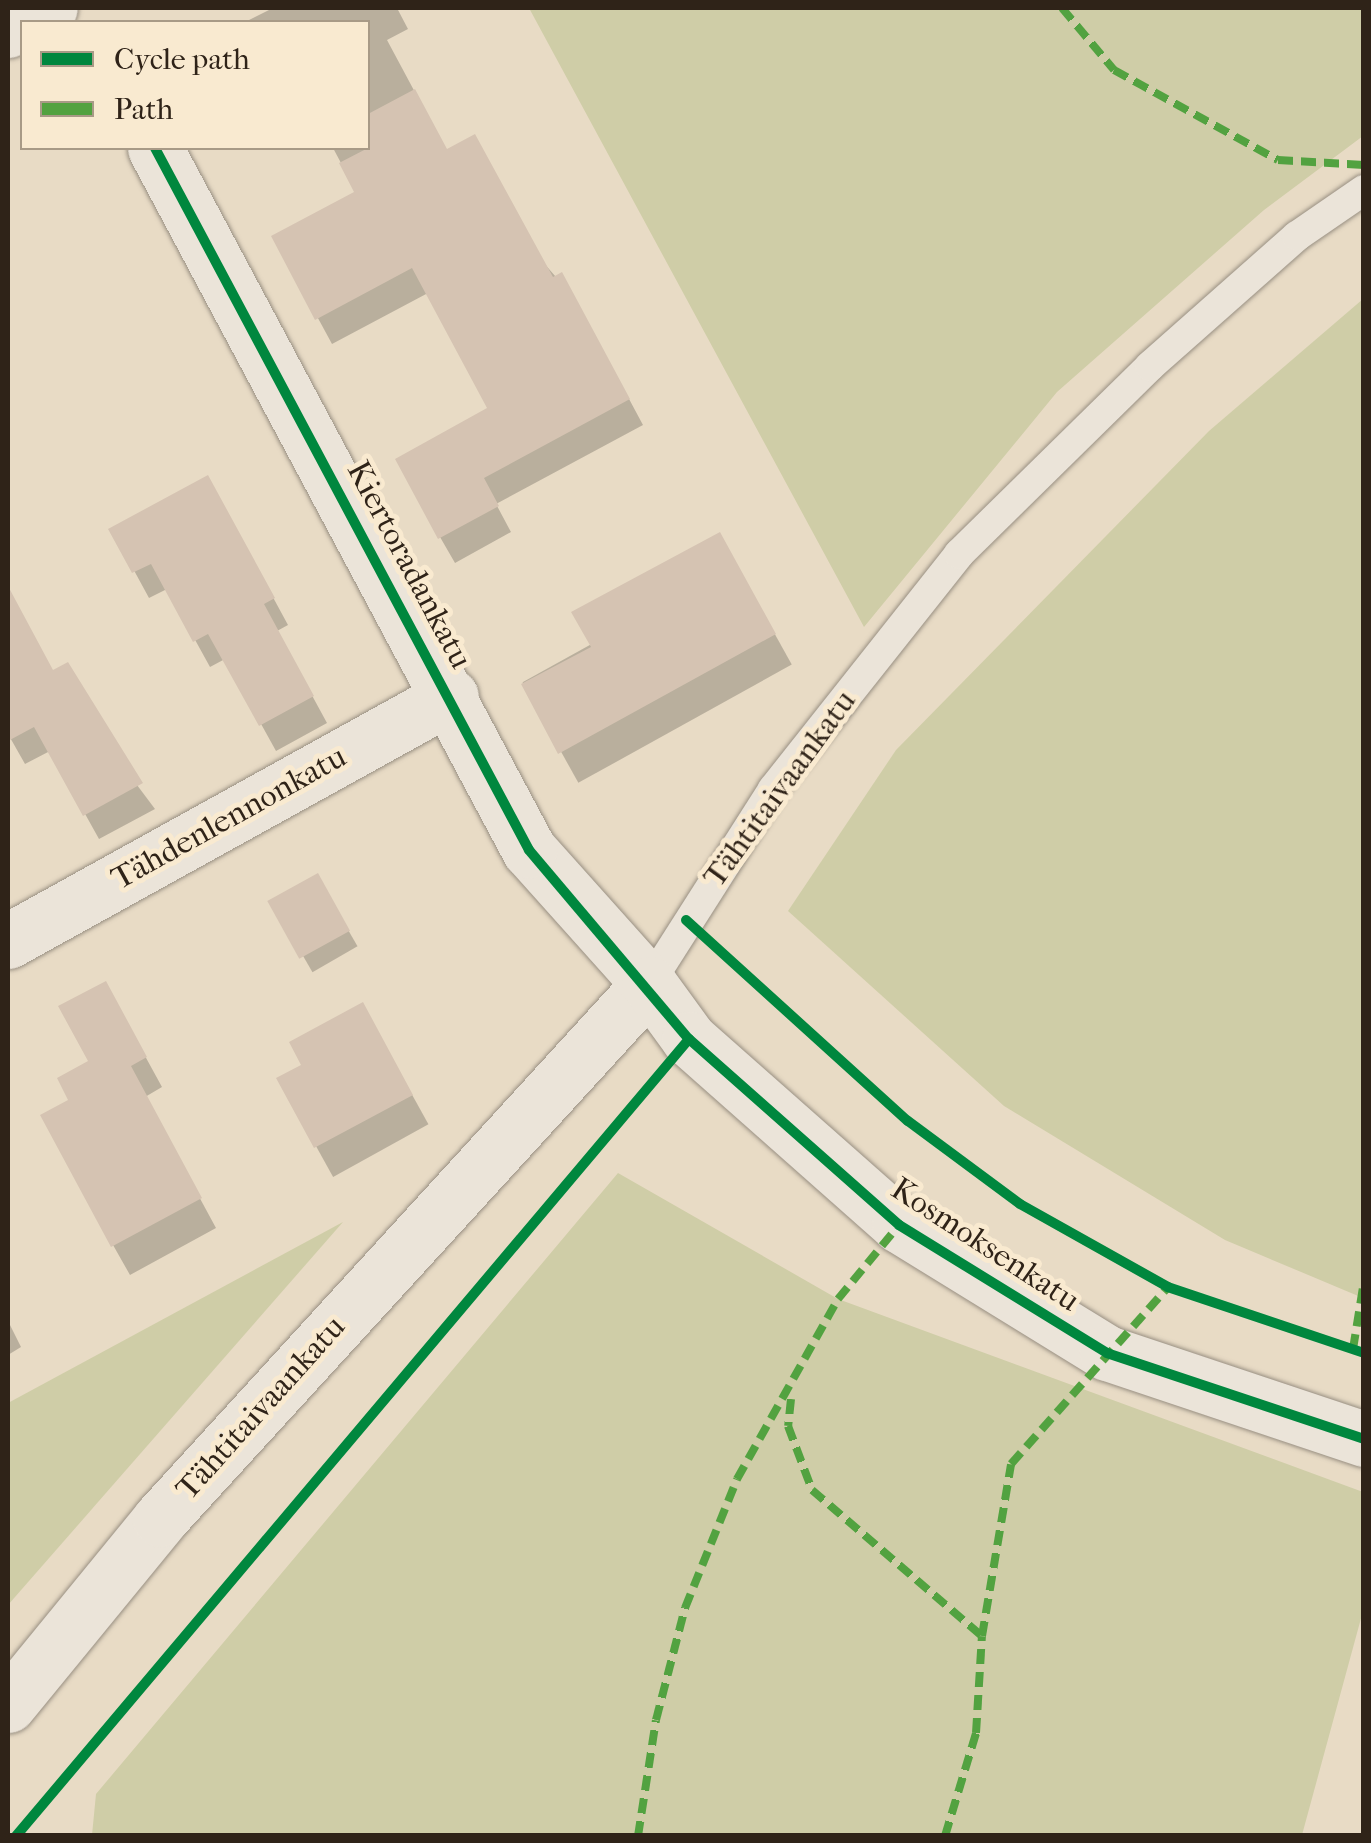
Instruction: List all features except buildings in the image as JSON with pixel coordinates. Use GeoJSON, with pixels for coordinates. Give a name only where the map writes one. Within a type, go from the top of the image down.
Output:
{"type":"FeatureCollection","features":[{"type":"Feature","properties":{"kind":"street"},"geometry":{"type":"LineString","coordinates":[[27,20],[50,8]]}},
{"type":"Feature","properties":{"kind":"street","name":"Kiertoradankatu"},"geometry":{"type":"LineString","coordinates":[[156,150],[451,696],[529,850],[648,984]]}},
{"type":"Feature","properties":{"kind":"street","name":"Tähdenlennonkatu"},"geometry":{"type":"LineString","coordinates":[[8,941],[451,696]]}},
{"type":"Feature","properties":{"kind":"street","name":"Kosmoksenkatu"},"geometry":{"type":"LineString","coordinates":[[648,984],[690,1038],[899,1225],[1108,1353],[1364,1439]]}},
{"type":"Feature","properties":{"kind":"street","name":"Tähtitaivaankatu"},"geometry":{"type":"LineString","coordinates":[[8,1705],[160,1519],[648,984]]}},
{"type":"Feature","properties":{"kind":"lane","name":"Tähtitaivaankatu"},"geometry":{"type":"LineString","coordinates":[[648,984],[774,789],[960,554],[1150,366],[1297,236],[1364,190]]}},
{"type":"Feature","properties":{"kind":"shaded area"},"geometry":{"type":"Polygon","coordinates":[[[529,8],[1363,8],[1363,136],[1264,210],[1057,392],[864,627],[529,8]]]}},
{"type":"Feature","properties":{"kind":"shaded area"},"geometry":{"type":"Polygon","coordinates":[[[1363,299],[1363,1298],[1225,1240],[1004,1106],[788,911],[896,750],[1209,431],[1363,299]]]}},
{"type":"Feature","properties":{"kind":"shaded area"},"geometry":{"type":"Polygon","coordinates":[[[618,1173],[838,1299],[1363,1492],[1363,1611],[1302,1835],[92,1835],[96,1794],[618,1173]]]}},
{"type":"Feature","properties":{"kind":"shaded area"},"geometry":{"type":"Polygon","coordinates":[[[343,1222],[8,1605],[8,1403],[343,1222]]]}},
{"type":"Feature","properties":{"kind":"marked path"},"geometry":{"type":"LineString","coordinates":[[1062,8],[1114,70],[1278,160],[1364,165]]}},
{"type":"Feature","properties":{"kind":"marked path"},"geometry":{"type":"LineString","coordinates":[[638,1836],[656,1720],[685,1608],[737,1479],[838,1299],[899,1225]]}},
{"type":"Feature","properties":{"kind":"marked path"},"geometry":{"type":"LineString","coordinates":[[1353,1349],[1364,1281]]}},
{"type":"Feature","properties":{"kind":"marked path"},"geometry":{"type":"LineString","coordinates":[[945,1836],[976,1733],[982,1636],[1011,1464],[1168,1287]]}},
{"type":"Feature","properties":{"kind":"marked path"},"geometry":{"type":"LineString","coordinates":[[791,1399],[788,1426],[812,1490],[982,1636]]}},
{"type":"Feature","properties":{"kind":"cycle path"},"geometry":{"type":"LineString","coordinates":[[156,150],[529,850],[689,1039],[899,1225],[1107,1353],[1364,1439]]}},
{"type":"Feature","properties":{"kind":"cycle path"},"geometry":{"type":"LineString","coordinates":[[686,920],[908,1121],[1020,1204],[1168,1287],[1364,1353]]}},
{"type":"Feature","properties":{"kind":"cycle path"},"geometry":{"type":"LineString","coordinates":[[16,1836],[689,1039]]}}]}
